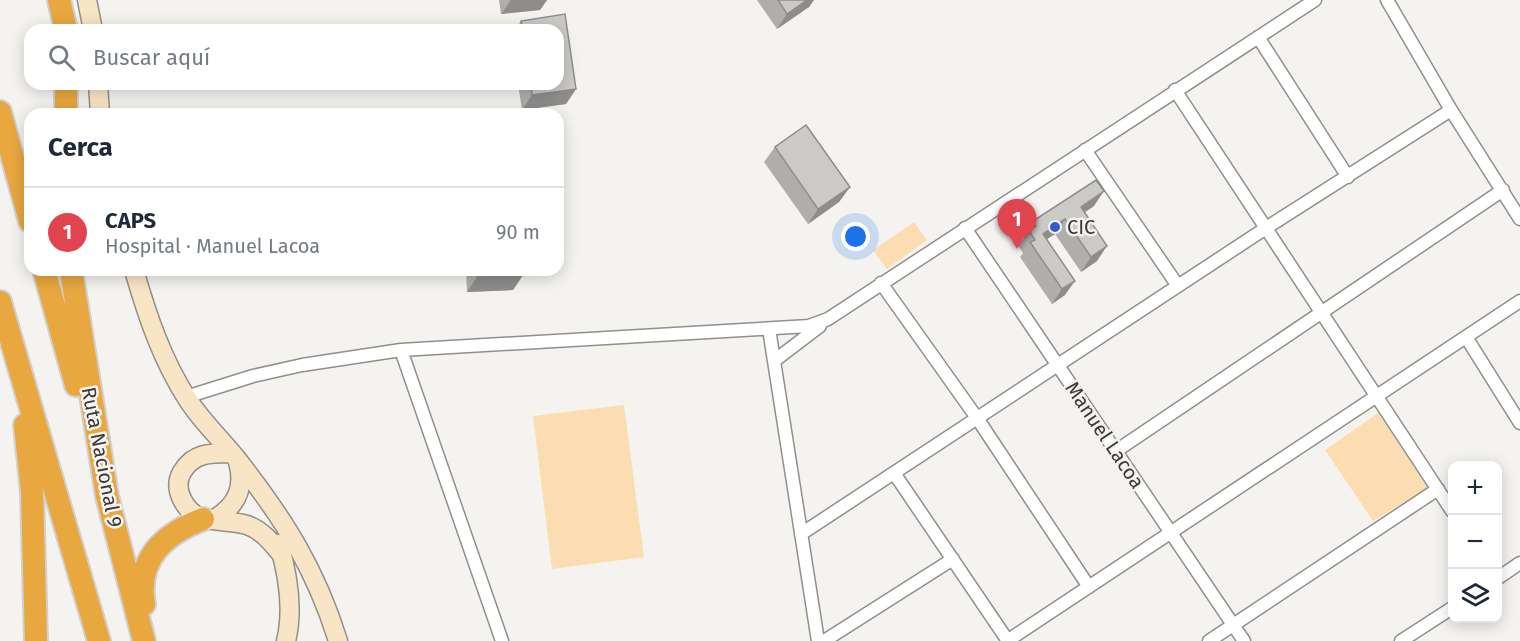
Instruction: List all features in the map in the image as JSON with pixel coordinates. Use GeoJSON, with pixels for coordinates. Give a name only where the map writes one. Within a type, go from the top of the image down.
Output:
{"type":"FeatureCollection","features":[{"type":"Feature","properties":{"kind":"highway"},"geometry":{"type":"LineString","coordinates":[[59,0],[65,24]]}},
{"type":"Feature","properties":{"kind":"highway"},"geometry":{"type":"LineString","coordinates":[[66,90],[66,108]]}},
{"type":"Feature","properties":{"kind":"highway"},"geometry":{"type":"LineString","coordinates":[[0,112],[24,199]]}},
{"type":"Feature","properties":{"kind":"highway"},"geometry":{"type":"LineString","coordinates":[[46,276],[107,496]]}},
{"type":"Feature","properties":{"kind":"highway","name":"Ruta Nacional 9"},"geometry":{"type":"LineString","coordinates":[[72,276],[107,496],[146,641]]}},
{"type":"Feature","properties":{"kind":"highway"},"geometry":{"type":"LineString","coordinates":[[0,302],[99,641]]}},
{"type":"Feature","properties":{"kind":"highway"},"geometry":{"type":"LineString","coordinates":[[18,364],[32,492],[36,641]]}},
{"type":"Feature","properties":{"kind":"highway"},"geometry":{"type":"LineString","coordinates":[[146,641],[142,578],[150,559],[162,542],[178,529],[209,519]]}},
{"type":"Feature","properties":{"kind":"main road"},"geometry":{"type":"LineString","coordinates":[[87,0],[92,24]]}},
{"type":"Feature","properties":{"kind":"main road"},"geometry":{"type":"LineString","coordinates":[[99,90],[100,108]]}},
{"type":"Feature","properties":{"kind":"main road"},"geometry":{"type":"LineString","coordinates":[[136,276],[151,327],[186,397],[263,493],[315,576],[338,641]]}},
{"type":"Feature","properties":{"kind":"main road"},"geometry":{"type":"LineString","coordinates":[[234,456],[206,453],[189,461],[180,475],[179,493],[188,509],[209,519],[248,525],[265,535],[282,555]]}},
{"type":"Feature","properties":{"kind":"main road"},"geometry":{"type":"LineString","coordinates":[[209,519],[234,503],[241,487],[242,475],[234,456]]}},
{"type":"Feature","properties":{"kind":"main road"},"geometry":{"type":"LineString","coordinates":[[263,493],[282,555],[290,609],[286,641]]}},
{"type":"Feature","properties":{"kind":"street"},"geometry":{"type":"LineString","coordinates":[[774,361],[828,319],[881,283],[1315,0]]}},
{"type":"Feature","properties":{"kind":"street"},"geometry":{"type":"LineString","coordinates":[[1387,0],[1451,110],[1520,219]]}},
{"type":"Feature","properties":{"kind":"street"},"geometry":{"type":"LineString","coordinates":[[1258,37],[1348,177]]}},
{"type":"Feature","properties":{"kind":"street"},"geometry":{"type":"LineString","coordinates":[[1175,90],[1448,505]]}},
{"type":"Feature","properties":{"kind":"street"},"geometry":{"type":"LineString","coordinates":[[801,534],[1266,228],[1451,110]]}},
{"type":"Feature","properties":{"kind":"street"},"geometry":{"type":"LineString","coordinates":[[1085,150],[1178,286]]}},
{"type":"Feature","properties":{"kind":"street"},"geometry":{"type":"LineString","coordinates":[[1116,451],[1503,190]]}},
{"type":"Feature","properties":{"kind":"street","name":"Manuel Lacoa"},"geometry":{"type":"LineString","coordinates":[[965,228],[1244,641]]}},
{"type":"Feature","properties":{"kind":"street"},"geometry":{"type":"LineString","coordinates":[[881,283],[977,418],[1089,586]]}},
{"type":"Feature","properties":{"kind":"street"},"geometry":{"type":"LineString","coordinates":[[894,473],[1008,641],[1520,301]]}},
{"type":"Feature","properties":{"kind":"street"},"geometry":{"type":"LineString","coordinates":[[186,397],[253,376],[401,350],[769,329],[809,326],[828,319]]}},
{"type":"Feature","properties":{"kind":"street"},"geometry":{"type":"LineString","coordinates":[[769,329],[818,641]]}},
{"type":"Feature","properties":{"kind":"street"},"geometry":{"type":"LineString","coordinates":[[1466,337],[1520,423]]}},
{"type":"Feature","properties":{"kind":"street"},"geometry":{"type":"LineString","coordinates":[[401,350],[502,641]]}},
{"type":"Feature","properties":{"kind":"street"},"geometry":{"type":"LineString","coordinates":[[1209,641],[1438,489]]}},
{"type":"Feature","properties":{"kind":"street"},"geometry":{"type":"LineString","coordinates":[[824,641],[953,559]]}},
{"type":"Feature","properties":{"kind":"street"},"geometry":{"type":"LineString","coordinates":[[1502,575],[1520,563]]}},
{"type":"Feature","properties":{"kind":"street"},"geometry":{"type":"LineString","coordinates":[[1406,638],[1448,611]]}},
{"type":"Feature","properties":{"kind":"street"},"geometry":{"type":"LineString","coordinates":[[1406,638],[1424,641]]}},
{"type":"Feature","properties":{"kind":"shaded area"},"geometry":{"type":"Polygon","coordinates":[[[914,222],[927,240],[887,269],[873,250],[914,222]]]}},
{"type":"Feature","properties":{"kind":"shaded area"},"geometry":{"type":"Polygon","coordinates":[[[624,405],[644,557],[552,569],[533,416],[624,405]]]}},
{"type":"Feature","properties":{"kind":"shaded area"},"geometry":{"type":"Polygon","coordinates":[[[1378,413],[1428,488],[1373,521],[1325,450],[1378,413]]]}},
{"type":"Feature","properties":{"kind":"building"},"geometry":{"type":"Polygon","coordinates":[[[778,0],[807,0],[787,14],[778,0]]]}},
{"type":"Feature","properties":{"kind":"building"},"geometry":{"type":"Polygon","coordinates":[[[565,14],[576,89],[532,95],[532,90],[564,90],[564,24],[522,24],[521,21],[565,14]]]}},
{"type":"Feature","properties":{"kind":"building"},"geometry":{"type":"Polygon","coordinates":[[[806,125],[850,187],[818,209],[775,147],[806,125]]]}},
{"type":"Feature","properties":{"kind":"building"},"geometry":{"type":"Polygon","coordinates":[[[1096,180],[1104,191],[1081,207],[1107,246],[1091,257],[1065,219],[1043,234],[1075,281],[1062,289],[1030,242],[1035,240],[1029,231],[1036,226],[1033,221],[1096,180]]]}},
{"type":"Feature","properties":{"kind":"place","name":"CIC"},"geometry":{"type":"Point","coordinates":[1055,227]}},
{"type":"Feature","properties":{"kind":"place","name":"CAPS"},"geometry":{"type":"Point","coordinates":[1017,249]}}]}
